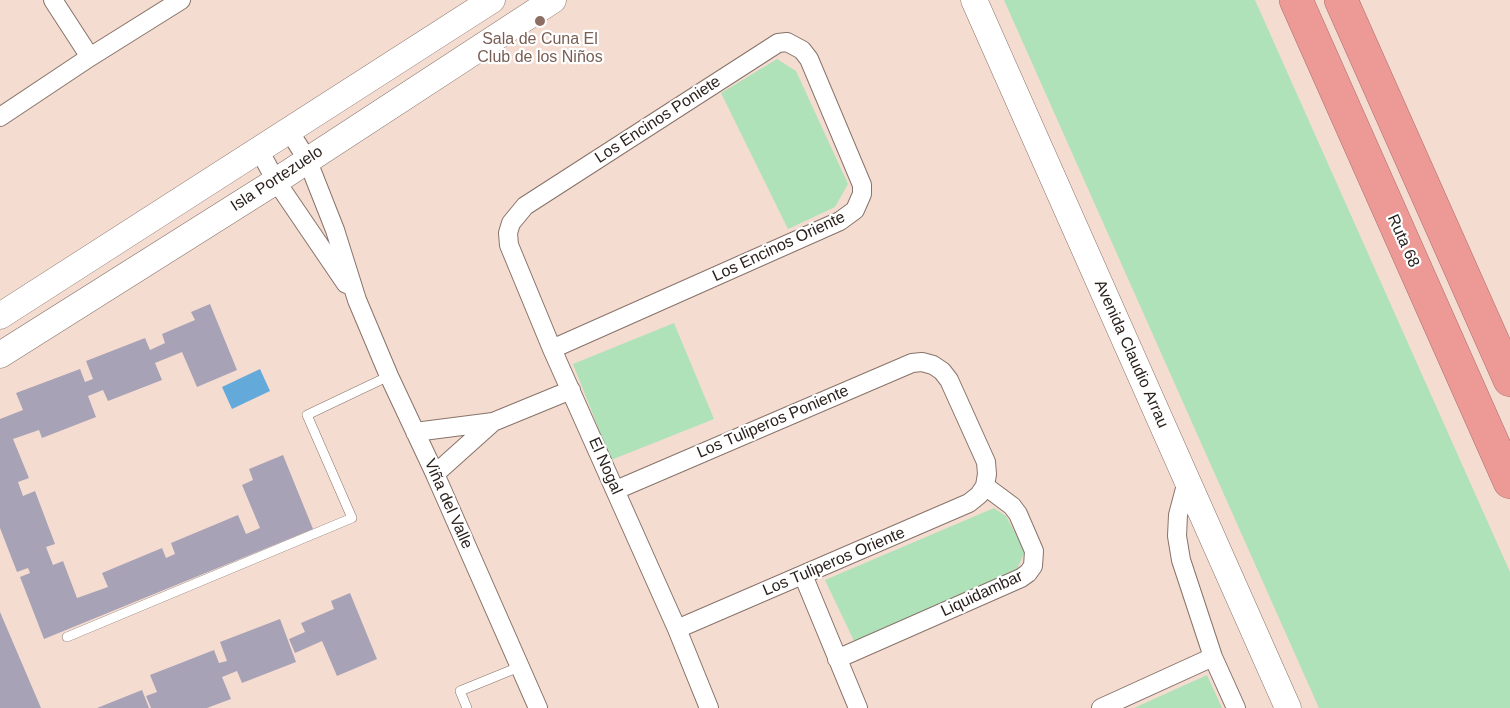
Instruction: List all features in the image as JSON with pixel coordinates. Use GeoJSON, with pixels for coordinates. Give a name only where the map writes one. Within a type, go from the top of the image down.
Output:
{"type":"FeatureCollection","features":[{"type":"Feature","properties":{"kind":"highway","name":"Ruta 68"},"geometry":{"type":"LineString","coordinates":[[1296,0],[1510,482]]}},
{"type":"Feature","properties":{"kind":"highway"},"geometry":{"type":"LineString","coordinates":[[1341,0],[1510,380]]}},
{"type":"Feature","properties":{"kind":"street"},"geometry":{"type":"LineString","coordinates":[[53,0],[90,57]]}},
{"type":"Feature","properties":{"kind":"street"},"geometry":{"type":"LineString","coordinates":[[0,117],[181,0]]}},
{"type":"Feature","properties":{"kind":"street","name":"Isla Portezuelo"},"geometry":{"type":"LineString","coordinates":[[0,355],[276,181],[553,0]]}},
{"type":"Feature","properties":{"kind":"street","name":"Avenida Claudio Arrau"},"geometry":{"type":"LineString","coordinates":[[974,0],[1288,708]]}},
{"type":"Feature","properties":{"kind":"street","name":"Isla Portezuelo"},"geometry":{"type":"LineString","coordinates":[[0,315],[289,131],[481,3]]}},
{"type":"Feature","properties":{"kind":"street","name":"Los Encinos Poniete"},"geometry":{"type":"LineString","coordinates":[[511,223],[525,206],[778,43],[787,42],[795,45],[809,59]]}},
{"type":"Feature","properties":{"kind":"street","name":"Los Encinos Oriente"},"geometry":{"type":"LineString","coordinates":[[552,349],[840,221],[855,210],[860,202],[862,185],[809,59]]}},
{"type":"Feature","properties":{"kind":"street","name":"Viña del Valle"},"geometry":{"type":"LineString","coordinates":[[289,131],[307,159],[335,231],[357,300],[538,708]]}},
{"type":"Feature","properties":{"kind":"street","name":"Viña del Valle"},"geometry":{"type":"LineString","coordinates":[[259,150],[276,181],[357,300]]}},
{"type":"Feature","properties":{"kind":"street","name":"El Nogal"},"geometry":{"type":"LineString","coordinates":[[511,223],[508,233],[509,245],[552,349],[677,629],[709,708]]}},
{"type":"Feature","properties":{"kind":"street","name":"Los Tuliperos Poniente"},"geometry":{"type":"LineString","coordinates":[[616,489],[912,363],[922,362],[942,371],[949,380],[986,462],[985,486]]}},
{"type":"Feature","properties":{"kind":"street"},"geometry":{"type":"LineString","coordinates":[[415,432],[493,422],[571,390]]}},
{"type":"Feature","properties":{"kind":"street"},"geometry":{"type":"LineString","coordinates":[[435,474],[493,422]]}},
{"type":"Feature","properties":{"kind":"street"},"geometry":{"type":"LineString","coordinates":[[1187,481],[1178,515],[1177,536],[1181,560],[1213,657],[1236,708]]}},
{"type":"Feature","properties":{"kind":"street","name":"Los Tuliperos Oriente"},"geometry":{"type":"LineString","coordinates":[[677,629],[969,503],[985,486]]}},
{"type":"Feature","properties":{"kind":"street","name":"Liquidambar"},"geometry":{"type":"LineString","coordinates":[[837,659],[1028,573],[1033,566],[1034,551],[1018,514],[1012,506],[985,486]]}},
{"type":"Feature","properties":{"kind":"street"},"geometry":{"type":"LineString","coordinates":[[803,575],[858,708]]}},
{"type":"Feature","properties":{"kind":"street"},"geometry":{"type":"LineString","coordinates":[[1101,708],[1213,657]]}},
{"type":"Feature","properties":{"kind":"lane"},"geometry":{"type":"LineString","coordinates":[[67,637],[352,518],[307,415],[389,376]]}},
{"type":"Feature","properties":{"kind":"lane"},"geometry":{"type":"LineString","coordinates":[[467,708],[460,691],[519,666]]}},
{"type":"Feature","properties":{"kind":"green space"},"geometry":{"type":"Polygon","coordinates":[[[1004,0],[1255,0],[1510,572],[1510,708],[1319,708],[1004,0]]]}},
{"type":"Feature","properties":{"kind":"green space"},"geometry":{"type":"Polygon","coordinates":[[[777,59],[796,71],[848,184],[835,207],[788,229],[721,93],[777,59]]]}},
{"type":"Feature","properties":{"kind":"green space"},"geometry":{"type":"Polygon","coordinates":[[[674,323],[714,419],[611,460],[573,364],[674,323]]]}},
{"type":"Feature","properties":{"kind":"green space"},"geometry":{"type":"Polygon","coordinates":[[[994,508],[1006,516],[1025,551],[1017,569],[855,643],[825,580],[994,508]]]}},
{"type":"Feature","properties":{"kind":"green space"},"geometry":{"type":"Polygon","coordinates":[[[1207,675],[1222,708],[1134,708],[1207,675]]]}},
{"type":"Feature","properties":{"kind":"water"},"geometry":{"type":"Polygon","coordinates":[[[260,369],[270,391],[232,409],[222,387],[260,369]]]}},
{"type":"Feature","properties":{"kind":"building"},"geometry":{"type":"Polygon","coordinates":[[[210,304],[237,370],[197,387],[182,352],[155,363],[162,380],[108,401],[103,390],[88,396],[96,417],[42,438],[39,430],[13,439],[29,478],[18,482],[23,496],[35,491],[55,544],[46,547],[53,565],[63,561],[77,598],[108,587],[102,573],[162,548],[166,558],[175,554],[171,543],[238,515],[246,534],[260,528],[242,485],[253,480],[249,469],[283,455],[313,529],[44,639],[20,577],[30,573],[28,568],[17,572],[0,528],[0,419],[23,410],[16,393],[80,369],[85,382],[93,379],[86,361],[145,338],[150,350],[165,343],[162,334],[195,320],[191,312],[210,304]]]}},
{"type":"Feature","properties":{"kind":"building"},"geometry":{"type":"Polygon","coordinates":[[[350,593],[377,659],[337,676],[322,641],[295,653],[289,639],[305,632],[301,623],[334,609],[331,601],[350,593]]]}},
{"type":"Feature","properties":{"kind":"building"},"geometry":{"type":"Polygon","coordinates":[[[0,612],[41,708],[0,708],[0,612]]]}},
{"type":"Feature","properties":{"kind":"building"},"geometry":{"type":"Polygon","coordinates":[[[280,619],[296,662],[242,683],[237,671],[222,677],[231,699],[207,708],[151,708],[146,696],[157,692],[150,675],[214,650],[219,663],[227,661],[220,642],[280,619]]]}},
{"type":"Feature","properties":{"kind":"building"},"geometry":{"type":"Polygon","coordinates":[[[142,690],[149,708],[97,708],[142,690]]]}},
{"type":"Feature","properties":{"kind":"place","name":"Sala de Cuna El Club de los Niños"},"geometry":{"type":"Point","coordinates":[540,21]}}]}
